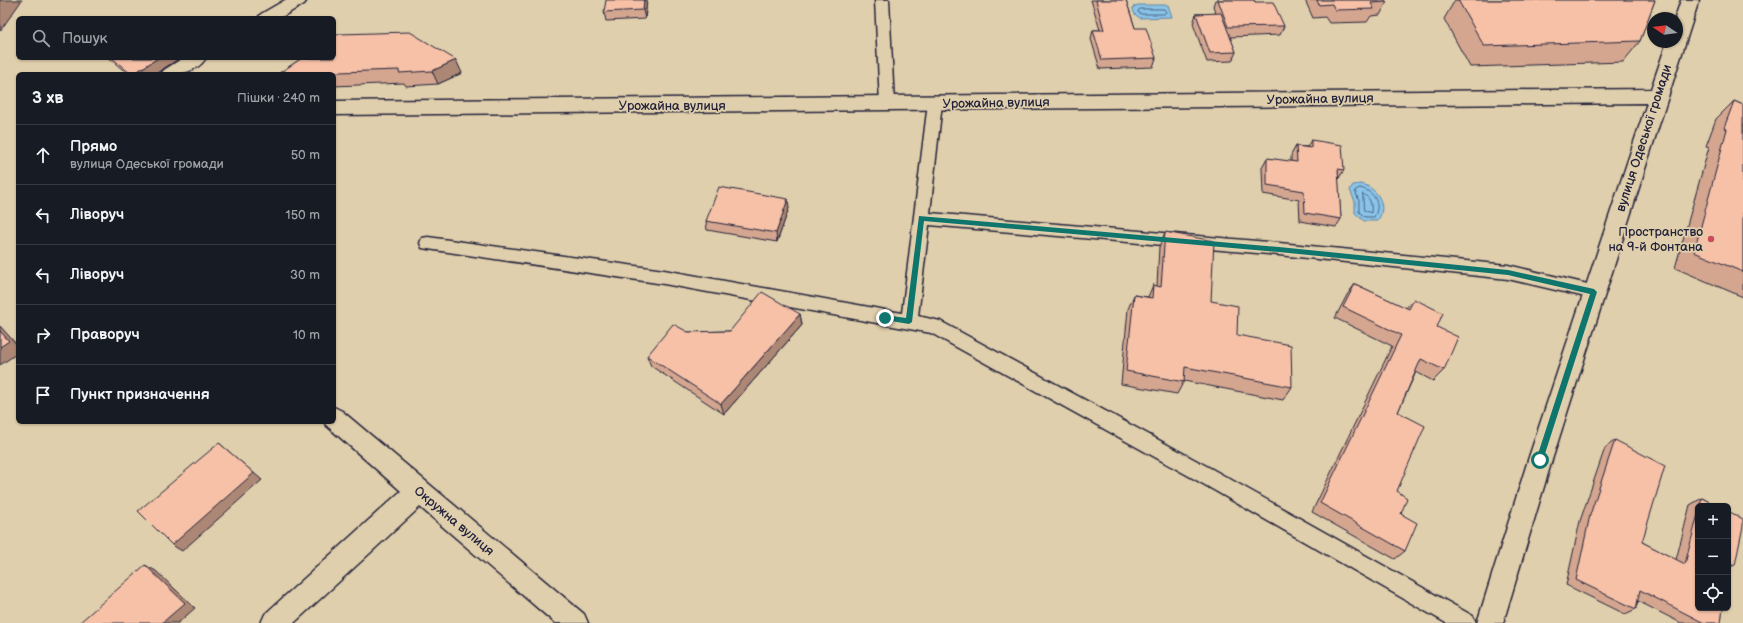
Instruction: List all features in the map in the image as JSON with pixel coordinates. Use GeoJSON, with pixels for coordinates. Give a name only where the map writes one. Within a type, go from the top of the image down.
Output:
{"type":"FeatureCollection","features":[{"type":"Feature","properties":{"kind":"street"},"geometry":{"type":"LineString","coordinates":[[270,16],[298,0]]}},
{"type":"Feature","properties":{"kind":"street","name":"вулиця Одеської громади"},"geometry":{"type":"LineString","coordinates":[[1683,22],[1690,0]]}},
{"type":"Feature","properties":{"kind":"street","name":"вулиця Одеської громади"},"geometry":{"type":"LineString","coordinates":[[1490,623],[1540,460],[1675,48]]}},
{"type":"Feature","properties":{"kind":"street"},"geometry":{"type":"LineString","coordinates":[[173,72],[194,60]]}},
{"type":"Feature","properties":{"kind":"street","name":"Урожайна вулиця"},"geometry":{"type":"LineString","coordinates":[[336,108],[1658,96]]}},
{"type":"Feature","properties":{"kind":"street","name":"Окружна вулиця"},"geometry":{"type":"LineString","coordinates":[[336,420],[575,623]]}},
{"type":"Feature","properties":{"kind":"street"},"geometry":{"type":"LineString","coordinates":[[274,623],[419,491]]}},
{"type":"Feature","properties":{"kind":"lane"},"geometry":{"type":"LineString","coordinates":[[882,0],[887,104]]}},
{"type":"Feature","properties":{"kind":"lane"},"geometry":{"type":"LineString","coordinates":[[909,322],[935,103]]}},
{"type":"Feature","properties":{"kind":"lane"},"geometry":{"type":"LineString","coordinates":[[921,218],[1279,249],[1508,272],[1594,292]]}},
{"type":"Feature","properties":{"kind":"lane"},"geometry":{"type":"LineString","coordinates":[[428,243],[664,277],[934,326],[1205,475],[1466,623]]}},
{"type":"Feature","properties":{"kind":"water"},"geometry":{"type":"Polygon","coordinates":[[[1138,5],[1168,5],[1172,17],[1140,18],[1135,14],[1133,9],[1133,7],[1138,5]]]}},
{"type":"Feature","properties":{"kind":"water"},"geometry":{"type":"Polygon","coordinates":[[[1360,184],[1372,189],[1379,198],[1382,210],[1377,221],[1364,221],[1355,213],[1355,202],[1350,190],[1353,185],[1360,184]]]}},
{"type":"Feature","properties":{"kind":"building"},"geometry":{"type":"Polygon","coordinates":[[[606,0],[644,0],[643,10],[604,12],[606,0]]]}},
{"type":"Feature","properties":{"kind":"building"},"geometry":{"type":"Polygon","coordinates":[[[1096,0],[1126,0],[1135,28],[1146,28],[1156,58],[1102,60],[1093,30],[1104,30],[1096,0]]]}},
{"type":"Feature","properties":{"kind":"building"},"geometry":{"type":"Polygon","coordinates":[[[1218,0],[1254,0],[1255,2],[1273,2],[1284,26],[1228,27],[1218,0]]]}},
{"type":"Feature","properties":{"kind":"building"},"geometry":{"type":"Polygon","coordinates":[[[1317,0],[1385,0],[1387,2],[1371,3],[1374,9],[1335,10],[1332,4],[1319,5],[1317,0]]]}},
{"type":"Feature","properties":{"kind":"building"},"geometry":{"type":"Polygon","coordinates":[[[1458,0],[1655,0],[1651,12],[1647,12],[1647,22],[1640,41],[1484,46],[1458,0]]]}},
{"type":"Feature","properties":{"kind":"building"},"geometry":{"type":"Polygon","coordinates":[[[1221,13],[1236,52],[1210,53],[1196,14],[1221,13]]]}},
{"type":"Feature","properties":{"kind":"building"},"geometry":{"type":"Polygon","coordinates":[[[410,32],[456,60],[432,71],[399,73],[399,70],[281,72],[299,60],[336,60],[336,36],[339,34],[410,32]]]}},
{"type":"Feature","properties":{"kind":"building"},"geometry":{"type":"Polygon","coordinates":[[[114,60],[155,60],[136,72],[129,72],[114,60]]]}},
{"type":"Feature","properties":{"kind":"building"},"geometry":{"type":"Polygon","coordinates":[[[1734,101],[1743,105],[1743,272],[1694,252],[1727,129],[1724,128],[1734,101]]]}},
{"type":"Feature","properties":{"kind":"building"},"geometry":{"type":"Polygon","coordinates":[[[1311,140],[1342,145],[1344,170],[1338,169],[1341,219],[1305,213],[1304,191],[1267,185],[1267,158],[1297,162],[1296,146],[1311,148],[1311,140]]]}},
{"type":"Feature","properties":{"kind":"building"},"geometry":{"type":"Polygon","coordinates":[[[719,187],[788,199],[776,233],[706,221],[719,187]]]}},
{"type":"Feature","properties":{"kind":"building"},"geometry":{"type":"Polygon","coordinates":[[[1165,232],[1214,241],[1211,301],[1238,306],[1237,335],[1291,345],[1292,387],[1185,367],[1184,382],[1126,371],[1134,295],[1152,298],[1153,285],[1161,287],[1165,232]]]}},
{"type":"Feature","properties":{"kind":"building"},"geometry":{"type":"Polygon","coordinates":[[[1355,284],[1409,309],[1414,299],[1443,313],[1437,327],[1458,337],[1444,370],[1421,359],[1398,412],[1425,426],[1397,491],[1407,498],[1401,514],[1417,523],[1405,551],[1320,503],[1401,335],[1343,307],[1355,284]]]}},
{"type":"Feature","properties":{"kind":"building"},"geometry":{"type":"Polygon","coordinates":[[[762,292],[800,314],[721,404],[647,356],[673,324],[688,332],[730,331],[762,292]]]}},
{"type":"Feature","properties":{"kind":"building"},"geometry":{"type":"Polygon","coordinates":[[[0,331],[9,341],[0,347],[0,331]]]}},
{"type":"Feature","properties":{"kind":"building"},"geometry":{"type":"Polygon","coordinates":[[[1615,440],[1665,466],[1642,542],[1685,564],[1695,526],[1695,611],[1723,611],[1721,623],[1704,623],[1640,590],[1636,609],[1576,580],[1590,515],[1615,440]]]}},
{"type":"Feature","properties":{"kind":"building"},"geometry":{"type":"Polygon","coordinates":[[[219,443],[254,473],[172,545],[138,511],[219,443]]]}},
{"type":"Feature","properties":{"kind":"building"},"geometry":{"type":"Polygon","coordinates":[[[1702,498],[1711,503],[1701,503],[1702,498]]]}},
{"type":"Feature","properties":{"kind":"building"},"geometry":{"type":"Polygon","coordinates":[[[1731,513],[1743,519],[1735,565],[1731,563],[1731,513]]]}},
{"type":"Feature","properties":{"kind":"building"},"geometry":{"type":"Polygon","coordinates":[[[145,565],[185,603],[162,623],[79,623],[145,565]]]}},
{"type":"Feature","properties":{"kind":"place","name":"Пространство на 9-й Фонтана"},"geometry":{"type":"Point","coordinates":[1711,239]}},
{"type":"Feature","properties":{"kind":"route"},"geometry":{"type":"LineString","coordinates":[[885,318],[909,322],[921,218],[1279,249],[1508,272],[1594,292],[1540,460]]}}]}
